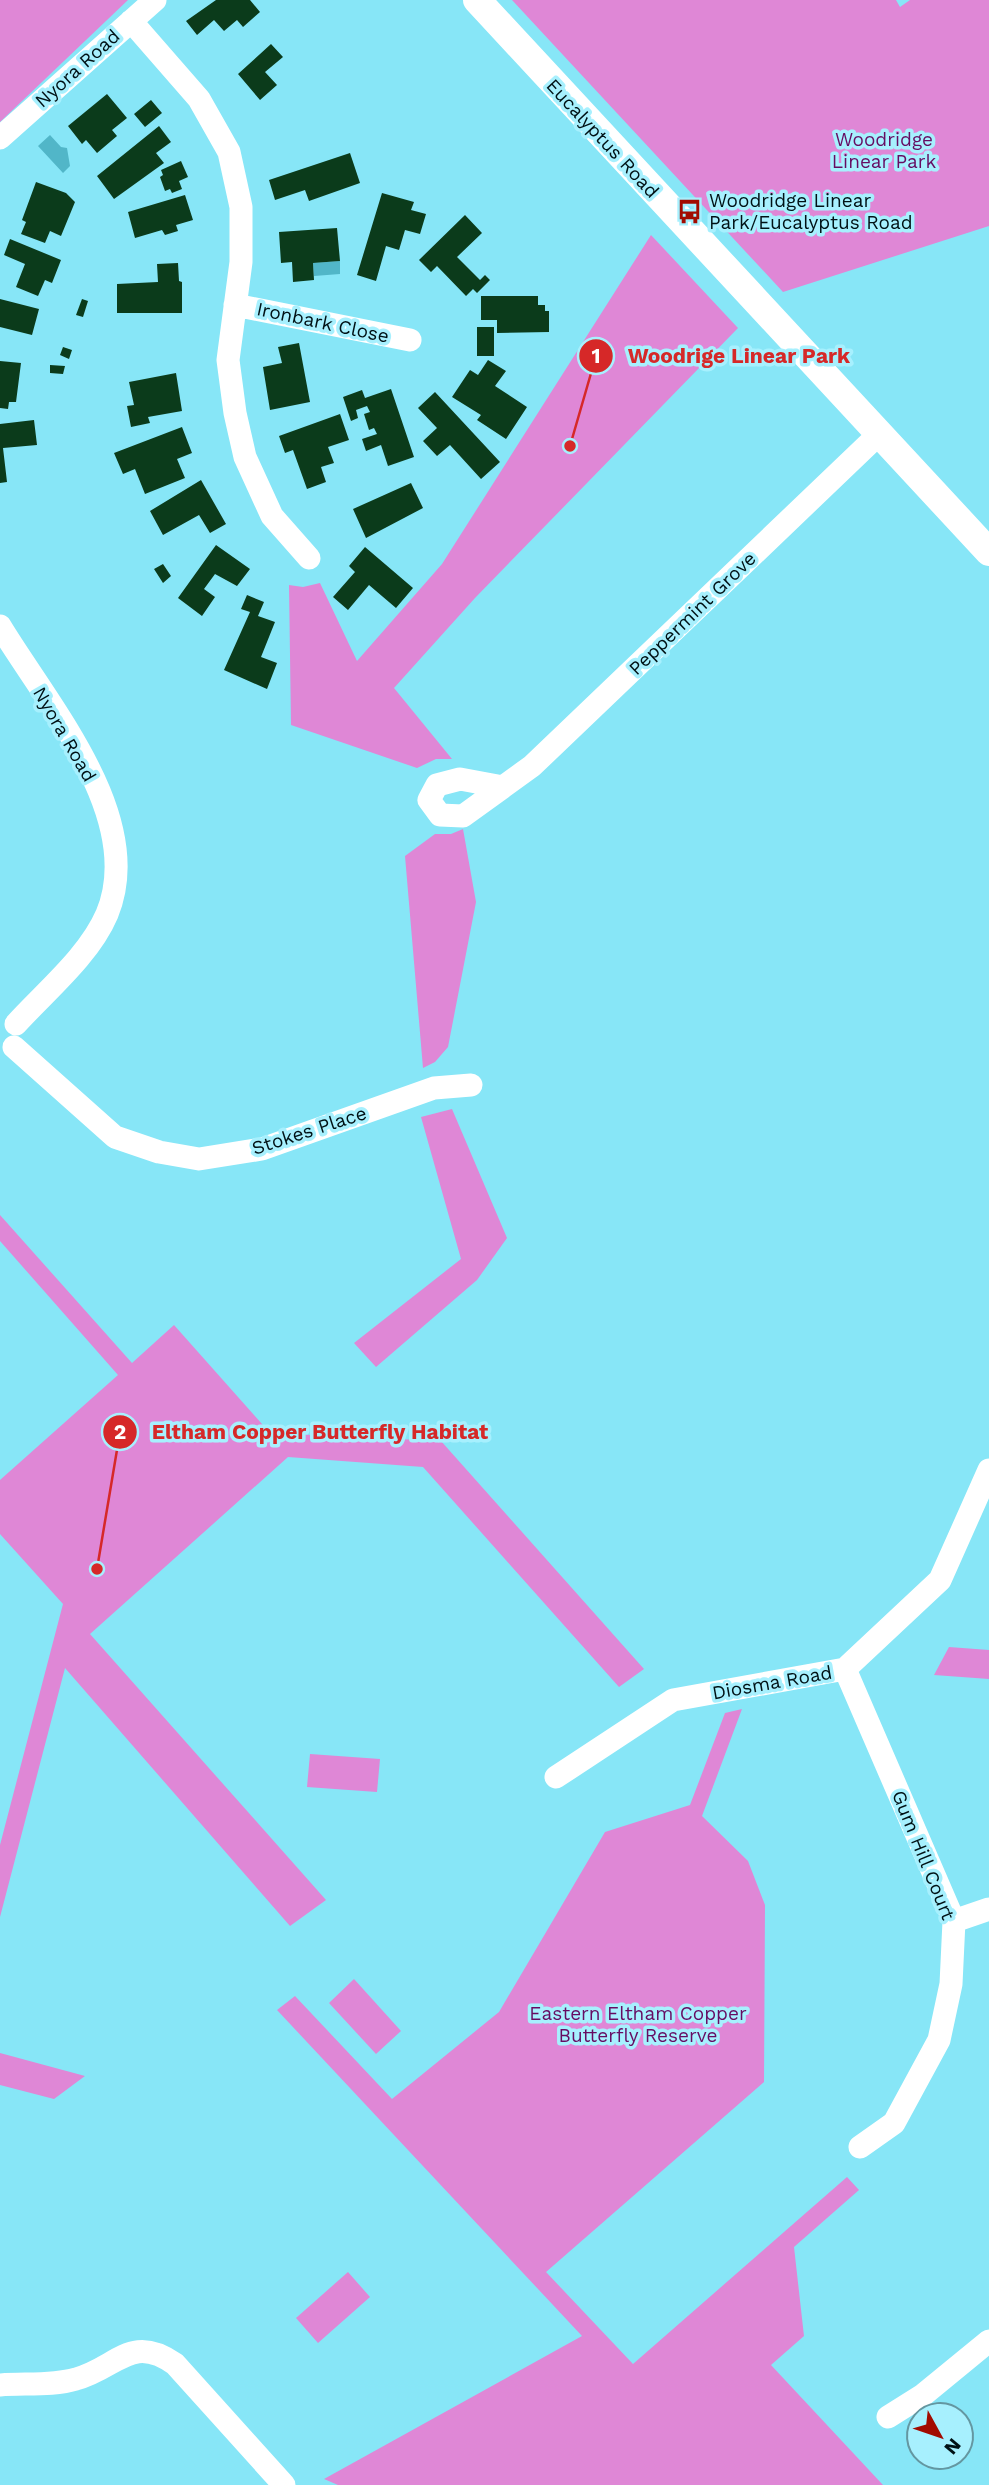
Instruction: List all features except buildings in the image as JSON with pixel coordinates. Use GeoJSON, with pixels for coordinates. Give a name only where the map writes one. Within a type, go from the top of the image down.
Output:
{"type":"FeatureCollection","features":[{"type":"Feature","properties":{"kind":"street","name":"Nyora Road"},"geometry":{"type":"LineString","coordinates":[[0,138],[155,0]]}},
{"type":"Feature","properties":{"kind":"street","name":"Eucalyptus Road"},"geometry":{"type":"LineString","coordinates":[[477,0],[989,552]]}},
{"type":"Feature","properties":{"kind":"street"},"geometry":{"type":"LineString","coordinates":[[131,21],[199,99],[229,152],[241,207],[241,262],[228,360],[235,413],[245,457],[272,516],[309,558]]}},
{"type":"Feature","properties":{"kind":"street","name":"Ironbark Close"},"geometry":{"type":"LineString","coordinates":[[235,305],[410,340]]}},
{"type":"Feature","properties":{"kind":"street","name":"Peppermint Grove"},"geometry":{"type":"LineString","coordinates":[[503,788],[532,766],[878,435]]}},
{"type":"Feature","properties":{"kind":"street","name":"Nyora Road"},"geometry":{"type":"LineString","coordinates":[[0,626],[87,765],[113,832],[117,860],[116,887],[95,935],[8,1035]]}},
{"type":"Feature","properties":{"kind":"street","name":"Stokes Place"},"geometry":{"type":"LineString","coordinates":[[8,1035],[92,1120],[115,1137],[159,1152],[199,1158],[262,1149],[434,1088],[471,1085]]}},
{"type":"Feature","properties":{"kind":"street","name":"Diosma Road"},"geometry":{"type":"LineString","coordinates":[[556,1777],[673,1700],[845,1669],[940,1580],[989,1471]]}},
{"type":"Feature","properties":{"kind":"street","name":"Gum Hill Court"},"geometry":{"type":"LineString","coordinates":[[845,1669],[954,1921],[951,1984],[940,2040],[894,2123],[860,2147]]}},
{"type":"Feature","properties":{"kind":"street"},"geometry":{"type":"LineString","coordinates":[[954,1921],[989,1909]]}},
{"type":"Feature","properties":{"kind":"street"},"geometry":{"type":"LineString","coordinates":[[888,2417],[923,2395],[989,2341]]}},
{"type":"Feature","properties":{"kind":"street"},"geometry":{"type":"LineString","coordinates":[[0,2385],[74,2380],[98,2372],[122,2355],[146,2350],[162,2355],[175,2364],[284,2485]]}},
{"type":"Feature","properties":{"kind":"green space"},"geometry":{"type":"Polygon","coordinates":[[[0,0],[128,0],[0,122],[0,0]]]}},
{"type":"Feature","properties":{"kind":"green space","name":"Woodridge Linear Park"},"geometry":{"type":"Polygon","coordinates":[[[512,0],[896,0],[900,7],[910,0],[989,0],[989,226],[783,292],[512,0]]]}},
{"type":"Feature","properties":{"kind":"green space"},"geometry":{"type":"Polygon","coordinates":[[[651,235],[738,328],[475,598],[394,688],[452,759],[436,759],[417,768],[291,725],[289,585],[303,587],[320,583],[357,661],[442,564],[651,235]]]}},
{"type":"Feature","properties":{"kind":"green space"},"geometry":{"type":"Polygon","coordinates":[[[463,829],[476,902],[448,1047],[435,1062],[423,1068],[405,856],[435,834],[451,834],[463,829]]]}},
{"type":"Feature","properties":{"kind":"green space"},"geometry":{"type":"Polygon","coordinates":[[[452,1109],[507,1238],[477,1280],[376,1367],[354,1343],[461,1259],[421,1117],[452,1109]]]}},
{"type":"Feature","properties":{"kind":"green space"},"geometry":{"type":"Polygon","coordinates":[[[0,1215],[132,1363],[174,1325],[270,1433],[441,1441],[644,1669],[619,1687],[423,1467],[288,1457],[90,1634],[326,1900],[290,1926],[65,1668],[0,1917],[0,1845],[63,1604],[0,1534],[0,1480],[118,1375],[0,1241],[0,1215]]]}},
{"type":"Feature","properties":{"kind":"green space"},"geometry":{"type":"Polygon","coordinates":[[[949,1647],[989,1650],[989,1679],[934,1675],[949,1647]]]}},
{"type":"Feature","properties":{"kind":"green space","name":"Eastern Eltham Copper Butterfly Reserve"},"geometry":{"type":"Polygon","coordinates":[[[742,1709],[702,1816],[748,1861],[765,1905],[764,2082],[546,2272],[633,2364],[847,2177],[859,2190],[794,2247],[804,2336],[771,2365],[883,2485],[338,2485],[324,2479],[582,2336],[277,2010],[295,1996],[392,2099],[499,2012],[605,1832],[690,1805],[725,1713],[742,1709]]]}},
{"type":"Feature","properties":{"kind":"green space"},"geometry":{"type":"Polygon","coordinates":[[[310,1754],[380,1759],[377,1792],[307,1787],[310,1754]]]}},
{"type":"Feature","properties":{"kind":"green space"},"geometry":{"type":"Polygon","coordinates":[[[354,1979],[401,2031],[376,2054],[329,2003],[354,1979]]]}},
{"type":"Feature","properties":{"kind":"green space"},"geometry":{"type":"Polygon","coordinates":[[[0,2053],[85,2076],[54,2099],[0,2085],[0,2053]]]}},
{"type":"Feature","properties":{"kind":"green space"},"geometry":{"type":"Polygon","coordinates":[[[348,2272],[370,2297],[318,2343],[296,2318],[348,2272]]]}},
{"type":"Feature","properties":{"kind":"water"},"geometry":{"type":"Polygon","coordinates":[[[50,135],[61,147],[67,148],[70,166],[63,173],[38,146],[50,135]]]}},
{"type":"Feature","properties":{"kind":"water"},"geometry":{"type":"Polygon","coordinates":[[[340,261],[340,274],[314,276],[313,263],[340,261]]]}},
{"type":"Feature","properties":{"kind":"place","name":"Woodridge Linear Park/Eucalyptus Road"},"geometry":{"type":"Point","coordinates":[689,211]}},
{"type":"Feature","properties":{"kind":"place","name":"Woodrige Linear Park"},"geometry":{"type":"Point","coordinates":[570,446]}},
{"type":"Feature","properties":{"kind":"place","name":"Eltham Copper Butterfly Habitat"},"geometry":{"type":"Point","coordinates":[97,1569]}}]}
